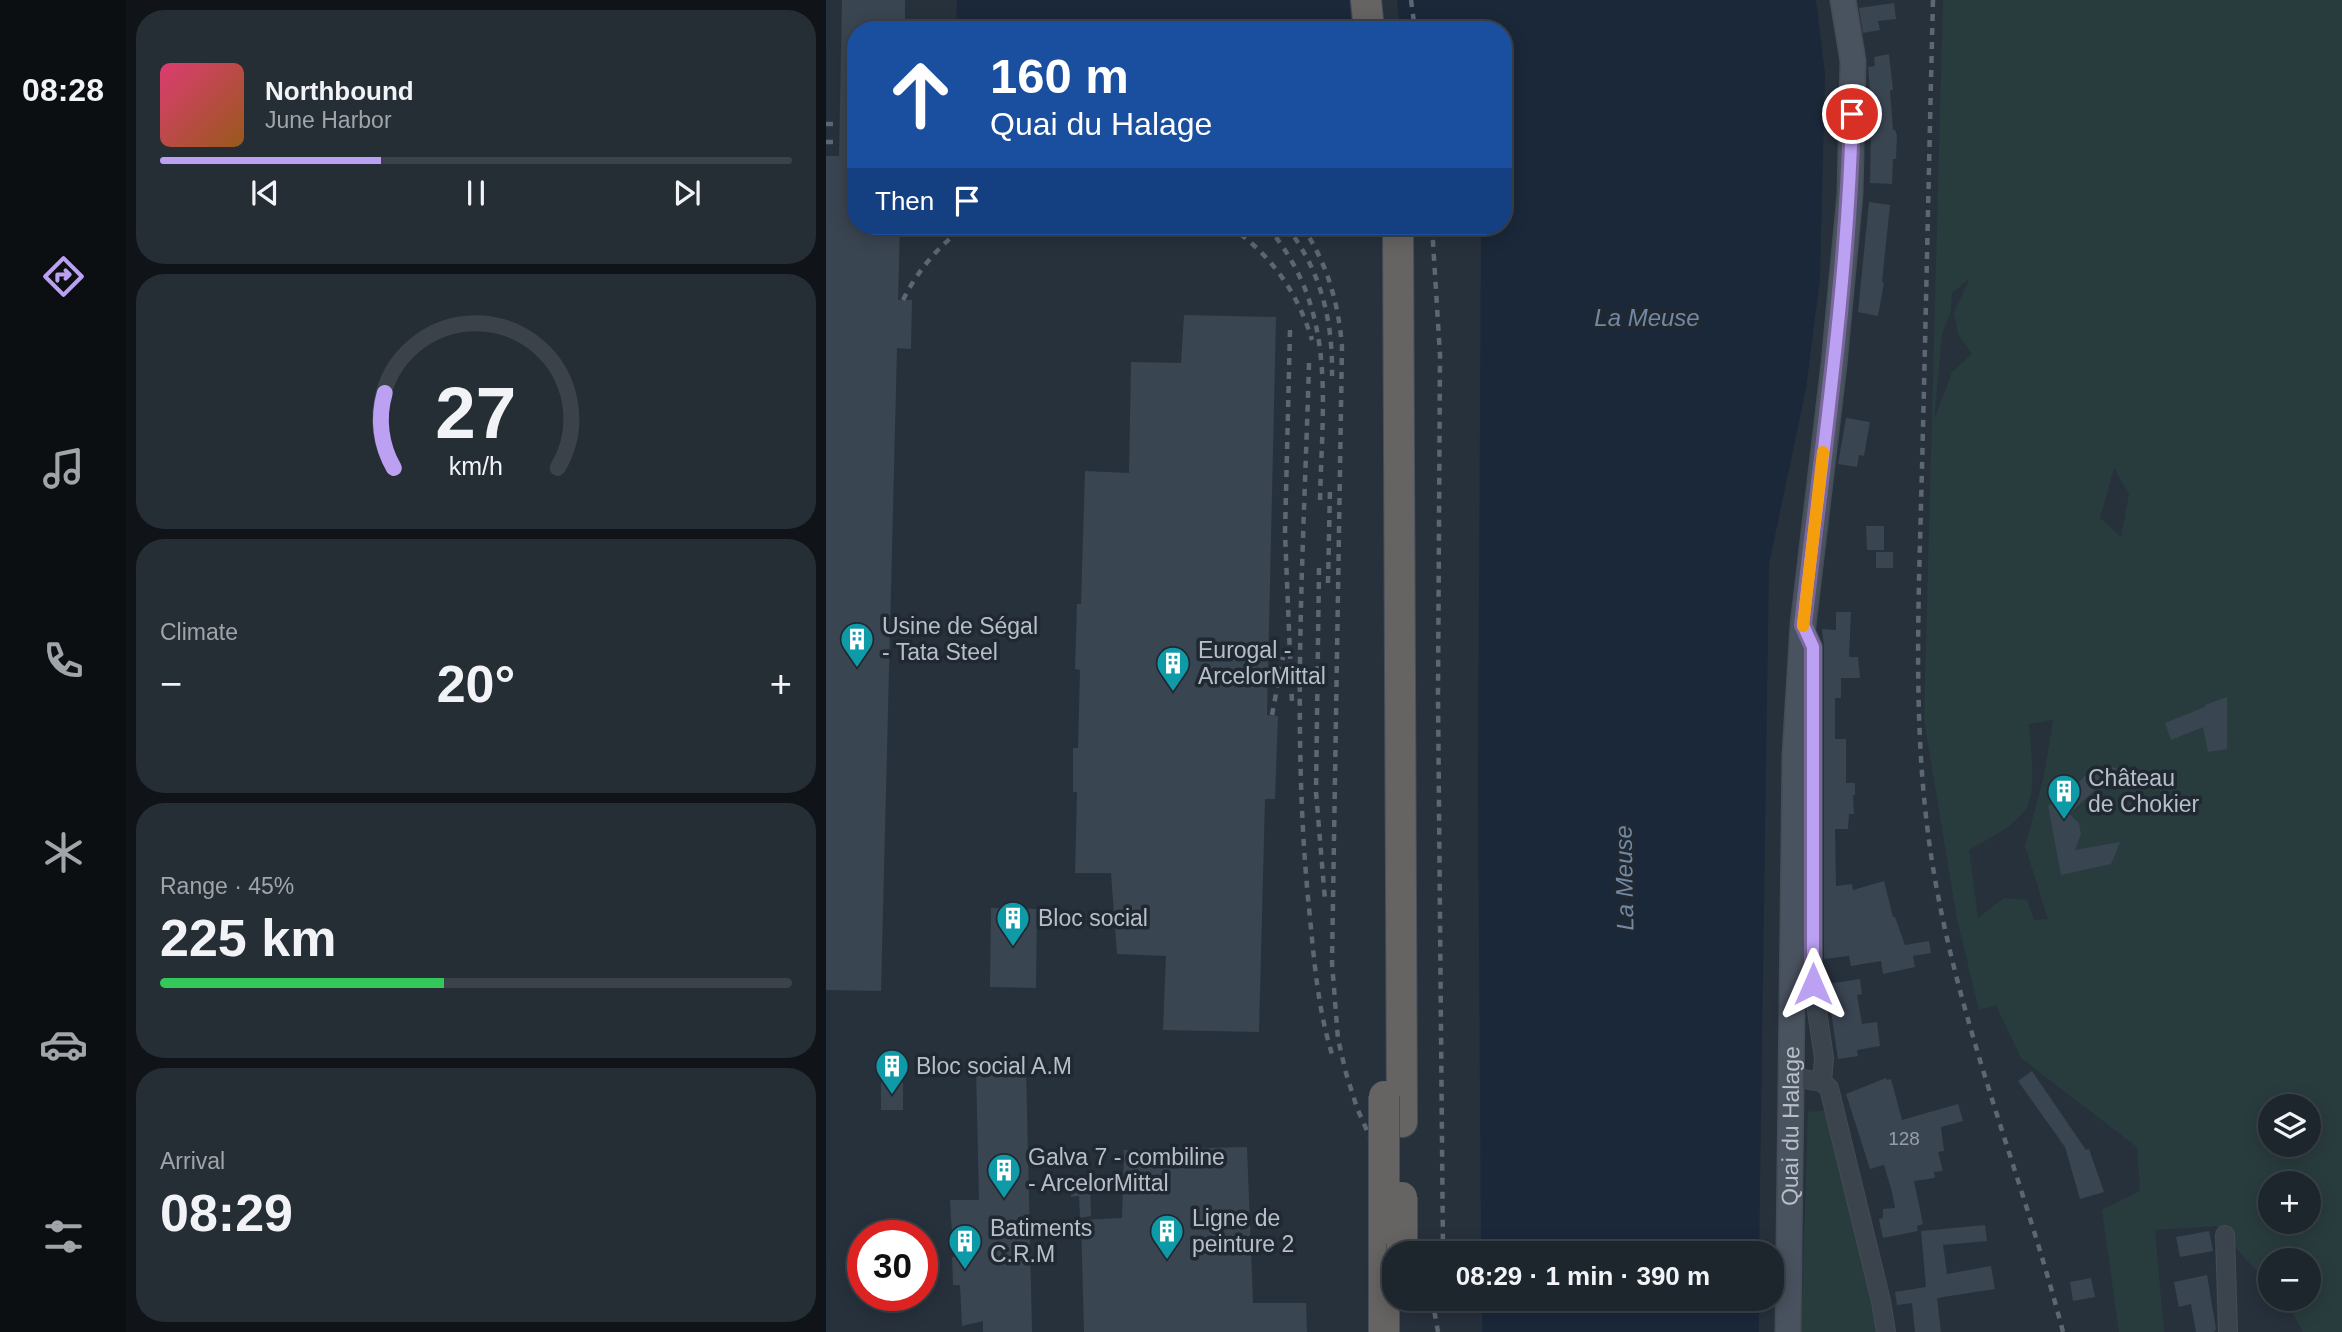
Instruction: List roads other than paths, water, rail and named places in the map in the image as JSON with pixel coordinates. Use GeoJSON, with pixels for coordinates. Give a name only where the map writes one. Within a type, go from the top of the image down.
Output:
{"type":"FeatureCollection","features":[{"type":"Feature","properties":{"kind":"highway"},"geometry":{"type":"LineString","coordinates":[[1366,0],[1368,21]]}},
{"type":"Feature","properties":{"kind":"highway"},"geometry":{"type":"LineString","coordinates":[[1384,0],[1386,21]]}},
{"type":"Feature","properties":{"kind":"highway"},"geometry":{"type":"LineString","coordinates":[[1380,235],[1384,1332]]}},
{"type":"Feature","properties":{"kind":"highway"},"geometry":{"type":"LineString","coordinates":[[1398,235],[1402,1241]]}},
{"type":"Feature","properties":{"kind":"highway"},"geometry":{"type":"LineString","coordinates":[[1402,1311],[1402,1332]]}},
{"type":"Feature","properties":{"kind":"main road","name":"Quai du Halage"},"geometry":{"type":"LineString","coordinates":[[1788,1332],[1795,755],[1803,625],[1850,194],[1853,61],[1843,0]]}},
{"type":"Feature","properties":{"kind":"street"},"geometry":{"type":"LineString","coordinates":[[1803,625],[1813,647],[1813,984],[1824,1058],[1822,1082]]}},
{"type":"Feature","properties":{"kind":"street"},"geometry":{"type":"LineString","coordinates":[[1793,1077],[1822,1082],[1829,1088],[1881,1301],[1886,1332]]}},
{"type":"Feature","properties":{"kind":"street"},"geometry":{"type":"LineString","coordinates":[[2225,1235],[2228,1332]]}},
{"type":"Feature","properties":{"kind":"water","name":"La Meuse"},"geometry":{"type":"Polygon","coordinates":[[[957,0],[1816,0],[1825,74],[1820,279],[1806,389],[1769,564],[1759,1241],[1481,1241],[1478,784],[1481,235],[1512,235],[1512,21],[956,21],[957,0]]]}},
{"type":"Feature","properties":{"kind":"water"},"geometry":{"type":"Polygon","coordinates":[[[1482,1311],[1759,1311],[1759,1332],[1482,1332],[1482,1311]]]}},
{"type":"Feature","properties":{"kind":"railway"},"geometry":{"type":"LineString","coordinates":[[1411,0],[1414,21]]}},
{"type":"Feature","properties":{"kind":"railway"},"geometry":{"type":"LineString","coordinates":[[1933,0],[1918,611],[1924,801],[1941,910],[1955,971],[2063,1332]]}},
{"type":"Feature","properties":{"kind":"railway"},"geometry":{"type":"LineString","coordinates":[[826,124],[839,124]]}},
{"type":"Feature","properties":{"kind":"railway"},"geometry":{"type":"LineString","coordinates":[[826,142],[839,142]]}},
{"type":"Feature","properties":{"kind":"railway"},"geometry":{"type":"LineString","coordinates":[[903,300],[930,259],[955,235]]}},
{"type":"Feature","properties":{"kind":"railway"},"geometry":{"type":"LineString","coordinates":[[1241,235],[1258,249],[1281,276],[1299,306],[1312,340]]}},
{"type":"Feature","properties":{"kind":"railway"},"geometry":{"type":"LineString","coordinates":[[1273,235],[1290,258],[1306,290],[1321,357],[1323,427],[1320,501]]}},
{"type":"Feature","properties":{"kind":"railway"},"geometry":{"type":"LineString","coordinates":[[1292,235],[1308,260],[1322,297],[1330,336],[1332,376]]}},
{"type":"Feature","properties":{"kind":"railway"},"geometry":{"type":"LineString","coordinates":[[1308,235],[1330,283],[1338,313],[1342,346],[1332,963],[1338,1039],[1357,1108],[1416,1241]]}},
{"type":"Feature","properties":{"kind":"railway"},"geometry":{"type":"LineString","coordinates":[[1433,235],[1440,355],[1438,695],[1443,1241]]}},
{"type":"Feature","properties":{"kind":"railway"},"geometry":{"type":"LineString","coordinates":[[1290,330],[1285,533],[1292,703]]}},
{"type":"Feature","properties":{"kind":"railway"},"geometry":{"type":"LineString","coordinates":[[1309,363],[1300,636],[1301,773],[1309,908],[1319,1000],[1332,1054]]}},
{"type":"Feature","properties":{"kind":"railway"},"geometry":{"type":"LineString","coordinates":[[1328,583],[1330,488]]}},
{"type":"Feature","properties":{"kind":"railway"},"geometry":{"type":"LineString","coordinates":[[1319,568],[1316,792],[1325,900]]}},
{"type":"Feature","properties":{"kind":"railway"},"geometry":{"type":"LineString","coordinates":[[1272,715],[1283,657]]}},
{"type":"Feature","properties":{"kind":"railway"},"geometry":{"type":"LineString","coordinates":[[1434,1311],[1438,1332]]}},
{"type":"Feature","properties":{"kind":"place","name":"Usine de Ségal - Tata Steel"},"geometry":{"type":"Point","coordinates":[857,669]}},
{"type":"Feature","properties":{"kind":"place","name":"Eurogal - ArcelorMittal"},"geometry":{"type":"Point","coordinates":[1173,693]}},
{"type":"Feature","properties":{"kind":"place","name":"Château de Chokier"},"geometry":{"type":"Point","coordinates":[2064,821]}},
{"type":"Feature","properties":{"kind":"place","name":"Bloc social"},"geometry":{"type":"Point","coordinates":[1013,948]}},
{"type":"Feature","properties":{"kind":"place","name":"Bloc social A.M"},"geometry":{"type":"Point","coordinates":[892,1096]}},
{"type":"Feature","properties":{"kind":"place","name":"Galva 7 - combiline - ArcelorMittal"},"geometry":{"type":"Point","coordinates":[1004,1200]}},
{"type":"Feature","properties":{"kind":"place","name":"Ligne de peinture 2"},"geometry":{"type":"Point","coordinates":[1167,1261]}},
{"type":"Feature","properties":{"kind":"place","name":"Batiments C.R.M"},"geometry":{"type":"Point","coordinates":[965,1271]}}]}
